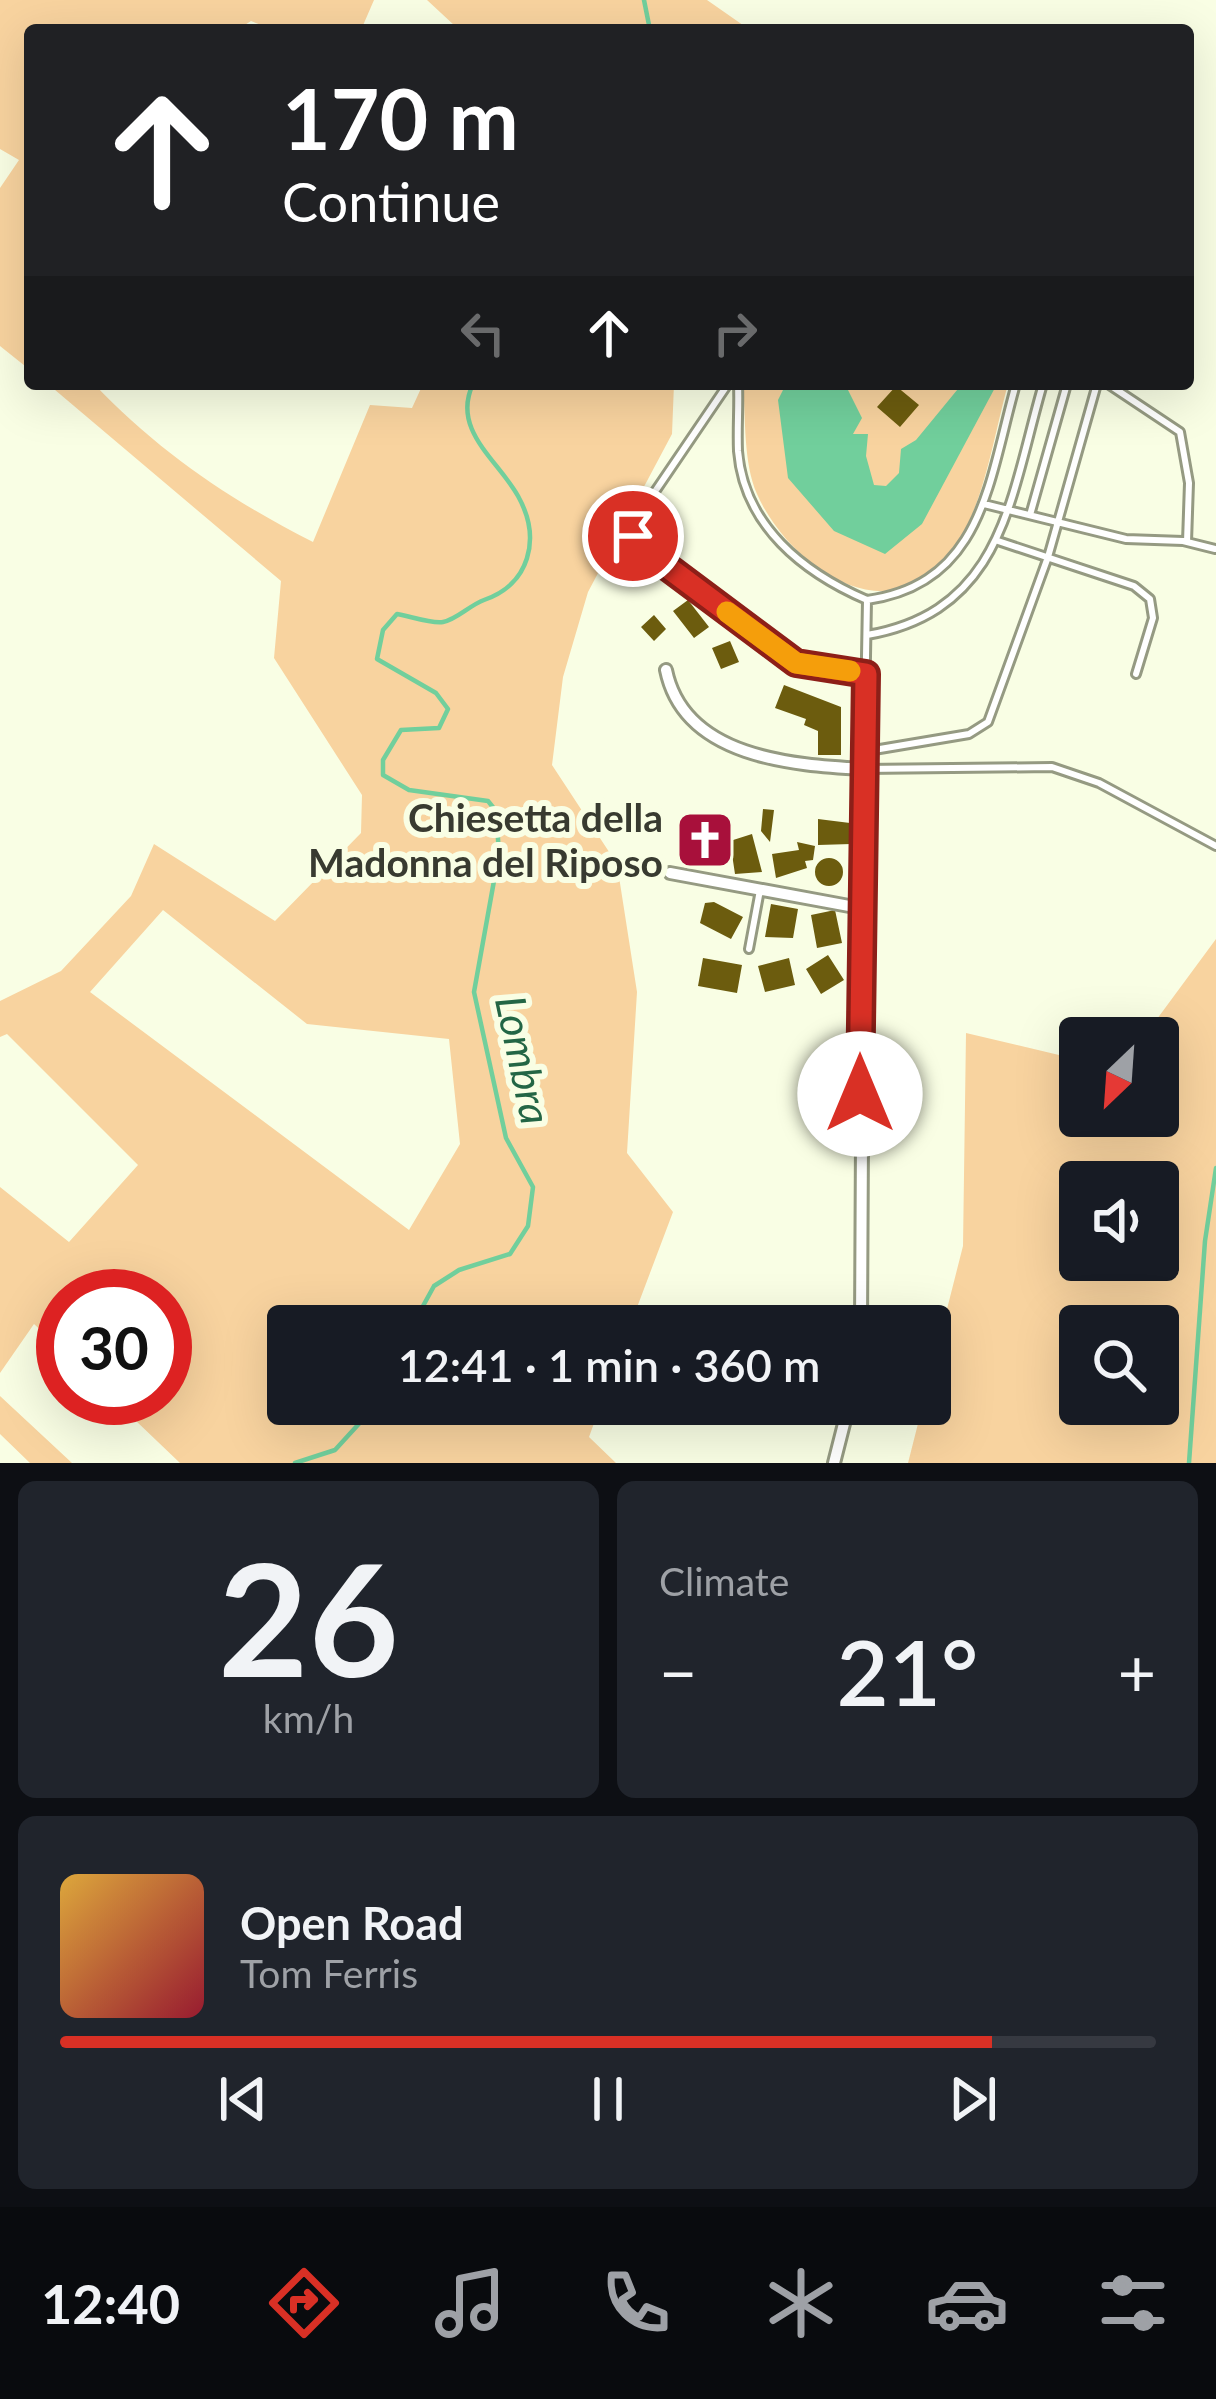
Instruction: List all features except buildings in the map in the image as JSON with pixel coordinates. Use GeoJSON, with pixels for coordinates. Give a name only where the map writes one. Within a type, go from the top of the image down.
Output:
{"type":"FeatureCollection","features":[{"type":"Feature","properties":{"kind":"street"},"geometry":{"type":"LineString","coordinates":[[666,670],[689,711],[730,746],[788,765],[864,769],[861,1305]]}},
{"type":"Feature","properties":{"kind":"street"},"geometry":{"type":"LineString","coordinates":[[670,873],[860,908]]}},
{"type":"Feature","properties":{"kind":"street"},"geometry":{"type":"LineString","coordinates":[[834,1463],[844,1425]]}},
{"type":"Feature","properties":{"kind":"lane"},"geometry":{"type":"LineString","coordinates":[[724,390],[635,521],[638,545],[796,663],[866,674]]}},
{"type":"Feature","properties":{"kind":"lane"},"geometry":{"type":"LineString","coordinates":[[738,390],[738,453],[760,516],[782,547],[822,580],[867,600],[935,579],[961,548],[983,503],[1014,390]]}},
{"type":"Feature","properties":{"kind":"lane"},"geometry":{"type":"LineString","coordinates":[[867,634],[938,613],[968,588],[997,541],[1041,390]]}},
{"type":"Feature","properties":{"kind":"lane"},"geometry":{"type":"LineString","coordinates":[[1030,514],[1065,390]]}},
{"type":"Feature","properties":{"kind":"lane"},"geometry":{"type":"LineString","coordinates":[[862,752],[969,734],[988,722],[1048,557],[1095,390]]}},
{"type":"Feature","properties":{"kind":"lane"},"geometry":{"type":"LineString","coordinates":[[1117,390],[1180,432],[1189,483],[1187,542]]}},
{"type":"Feature","properties":{"kind":"lane"},"geometry":{"type":"LineString","coordinates":[[983,503],[1126,539],[1187,542],[1215,549]]}},
{"type":"Feature","properties":{"kind":"lane"},"geometry":{"type":"LineString","coordinates":[[997,541],[1134,586],[1150,599],[1153,618],[1136,674]]}},
{"type":"Feature","properties":{"kind":"lane"},"geometry":{"type":"LineString","coordinates":[[867,600],[864,769],[1052,767],[1100,783],[1216,846]]}},
{"type":"Feature","properties":{"kind":"lane"},"geometry":{"type":"LineString","coordinates":[[749,949],[760,890]]}},
{"type":"Feature","properties":{"kind":"shaded area"},"geometry":{"type":"Polygon","coordinates":[[[0,0],[374,0],[364,24],[24,24],[24,365],[0,346],[0,188],[19,160],[0,149],[0,0]]]}},
{"type":"Feature","properties":{"kind":"shaded area"},"geometry":{"type":"Polygon","coordinates":[[[427,0],[707,0],[741,24],[453,24],[427,0]]]}},
{"type":"Feature","properties":{"kind":"shaded area"},"geometry":{"type":"Polygon","coordinates":[[[55,390],[100,390],[197,473],[313,542],[370,405],[412,408],[420,390],[674,390],[672,434],[588,592],[563,677],[552,765],[617,864],[637,992],[627,1153],[673,1212],[638,1305],[267,1305],[267,1425],[593,1425],[589,1437],[616,1463],[180,1463],[140,1425],[192,1425],[192,1269],[36,1269],[36,1326],[0,1373],[0,1187],[69,1242],[138,1165],[7,1034],[0,1037],[0,1001],[61,971],[131,896],[154,844],[275,921],[361,833],[362,795],[274,658],[281,581],[55,390]],[[163,910],[90,992],[409,1230],[460,1144],[449,1039],[307,1024],[163,910]]]}},
{"type":"Feature","properties":{"kind":"shaded area"},"geometry":{"type":"Polygon","coordinates":[[[743,390],[1007,390],[978,499],[959,541],[922,581],[895,590],[867,590],[840,581],[791,544],[757,494],[747,454],[743,390]]]}},
{"type":"Feature","properties":{"kind":"shaded area"},"geometry":{"type":"Polygon","coordinates":[[[783,390],[848,390],[862,418],[853,434],[868,434],[866,456],[874,485],[886,486],[899,473],[901,449],[916,440],[957,390],[994,390],[922,524],[885,554],[834,531],[788,478],[778,400],[783,390]]]}},
{"type":"Feature","properties":{"kind":"shaded area"},"geometry":{"type":"Polygon","coordinates":[[[1216,939],[1216,1463],[908,1463],[918,1425],[951,1425],[948,1305],[963,1246],[966,1033],[1059,1055],[1059,1137],[1179,1137],[1179,1017],[1158,1017],[1216,939]]]}},
{"type":"Feature","properties":{"kind":"shaded area"},"geometry":{"type":"Polygon","coordinates":[[[0,1396],[72,1463],[30,1463],[0,1434],[0,1396]]]}},
{"type":"Feature","properties":{"kind":"waterway","name":"Lombra"},"geometry":{"type":"LineString","coordinates":[[644,0],[649,24]]}},
{"type":"Feature","properties":{"kind":"waterway","name":"Lombra"},"geometry":{"type":"LineString","coordinates":[[424,1305],[434,1286],[459,1270],[510,1254],[528,1226],[533,1187],[506,1138],[474,992],[499,853],[496,811],[488,801],[409,790],[383,775],[383,760],[401,730],[439,728],[448,709],[436,693],[377,659],[383,630],[397,614],[433,622],[453,618],[512,583],[527,558],[530,544],[525,512],[472,430],[468,416],[471,390]]}},
{"type":"Feature","properties":{"kind":"waterway"},"geometry":{"type":"LineString","coordinates":[[1189,1463],[1205,1241],[1216,1168]]}},
{"type":"Feature","properties":{"kind":"waterway","name":"Lombra"},"geometry":{"type":"LineString","coordinates":[[295,1463],[335,1450],[358,1425]]}},
{"type":"Feature","properties":{"kind":"slow traffic"},"geometry":{"type":"LineString","coordinates":[[727,612],[796,663],[850,671]]}},
{"type":"Feature","properties":{"kind":"place","name":"Chiesetta della Madonna del Riposo"},"geometry":{"type":"Point","coordinates":[705,840]}},
{"type":"Feature","properties":{"kind":"route"},"geometry":{"type":"LineString","coordinates":[[633,536],[638,545],[796,663],[866,674],[860,1094]]}}]}
